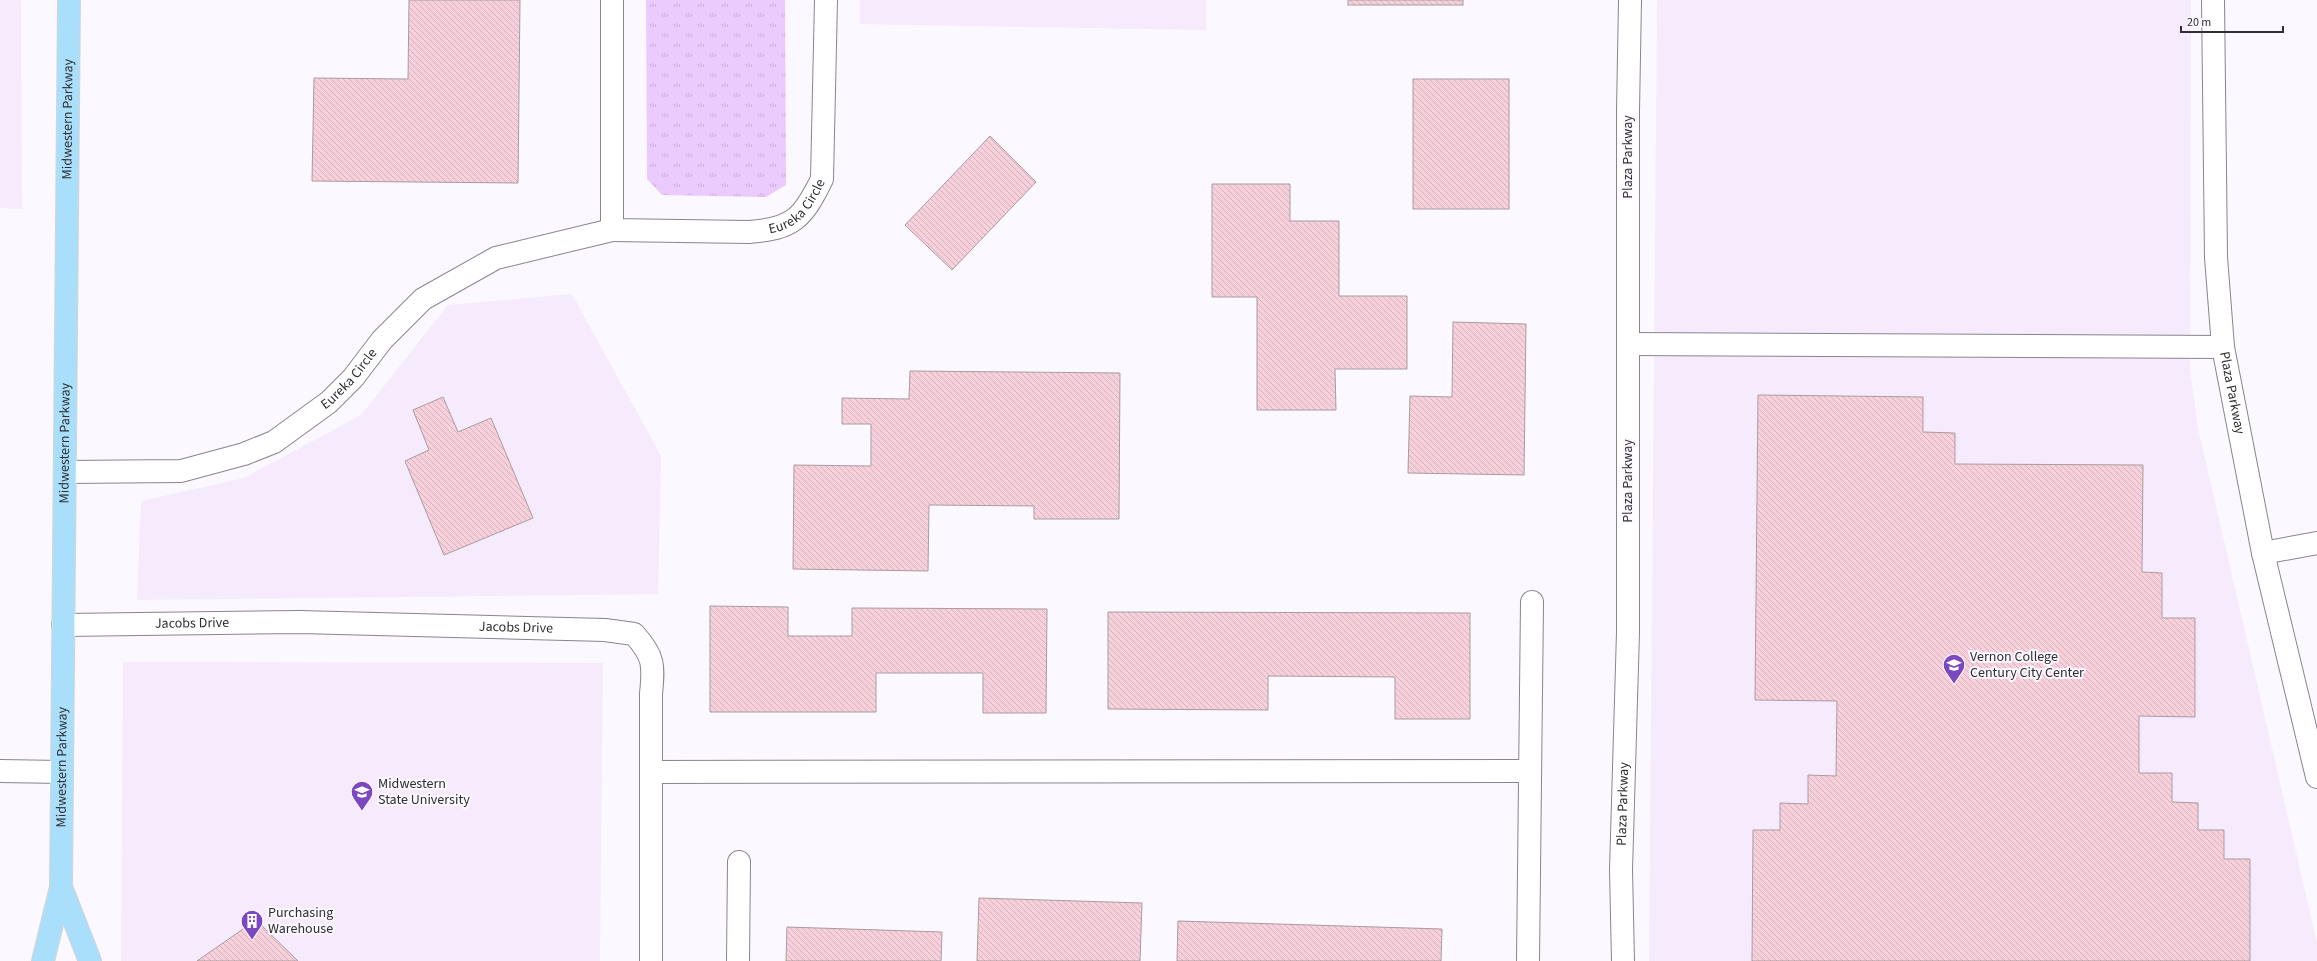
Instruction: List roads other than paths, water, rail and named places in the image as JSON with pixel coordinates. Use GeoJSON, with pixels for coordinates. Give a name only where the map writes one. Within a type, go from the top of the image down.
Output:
{"type":"FeatureCollection","features":[{"type":"Feature","properties":{"kind":"main road","name":"Midwestern Parkway"},"geometry":{"type":"LineString","coordinates":[[43,961],[61,887],[69,0]]}},
{"type":"Feature","properties":{"kind":"main road","name":"Midwestern Parkway"},"geometry":{"type":"LineString","coordinates":[[61,887],[90,961]]}},
{"type":"Feature","properties":{"kind":"street"},"geometry":{"type":"LineString","coordinates":[[612,0],[612,230]]}},
{"type":"Feature","properties":{"kind":"street","name":"Eureka Circle"},"geometry":{"type":"LineString","coordinates":[[65,472],[181,471],[244,454],[274,442],[329,402],[353,378],[382,340],[423,299],[496,258],[612,230],[749,232],[771,230],[785,225],[801,215],[810,203],[822,179],[826,0]]}},
{"type":"Feature","properties":{"kind":"street","name":"Plaza Parkway"},"geometry":{"type":"LineString","coordinates":[[1623,961],[1621,870],[1628,632],[1630,0]]}},
{"type":"Feature","properties":{"kind":"street","name":"Plaza Parkway"},"geometry":{"type":"LineString","coordinates":[[2213,0],[2216,257],[2223,347],[2263,553],[2317,777]]}},
{"type":"Feature","properties":{"kind":"street"},"geometry":{"type":"LineString","coordinates":[[1628,344],[2223,347]]}},
{"type":"Feature","properties":{"kind":"street"},"geometry":{"type":"LineString","coordinates":[[2263,553],[2317,543]]}},
{"type":"Feature","properties":{"kind":"street"},"geometry":{"type":"LineString","coordinates":[[1528,961],[1532,602]]}},
{"type":"Feature","properties":{"kind":"street","name":"Jacobs Drive"},"geometry":{"type":"LineString","coordinates":[[63,625],[300,622],[606,630],[634,634],[648,649],[654,667],[652,694],[650,961]]}},
{"type":"Feature","properties":{"kind":"street"},"geometry":{"type":"LineString","coordinates":[[0,771],[62,772]]}},
{"type":"Feature","properties":{"kind":"street"},"geometry":{"type":"LineString","coordinates":[[652,772],[1530,772]]}},
{"type":"Feature","properties":{"kind":"street"},"geometry":{"type":"LineString","coordinates":[[738,961],[740,862]]}},
{"type":"Feature","properties":{"kind":"place","name":"Vernon College Century City Center"},"geometry":{"type":"Point","coordinates":[1954,684]}},
{"type":"Feature","properties":{"kind":"place","name":"Midwestern State University"},"geometry":{"type":"Point","coordinates":[362,812]}},
{"type":"Feature","properties":{"kind":"place","name":"Purchasing Warehouse"},"geometry":{"type":"Point","coordinates":[252,940]}}]}
